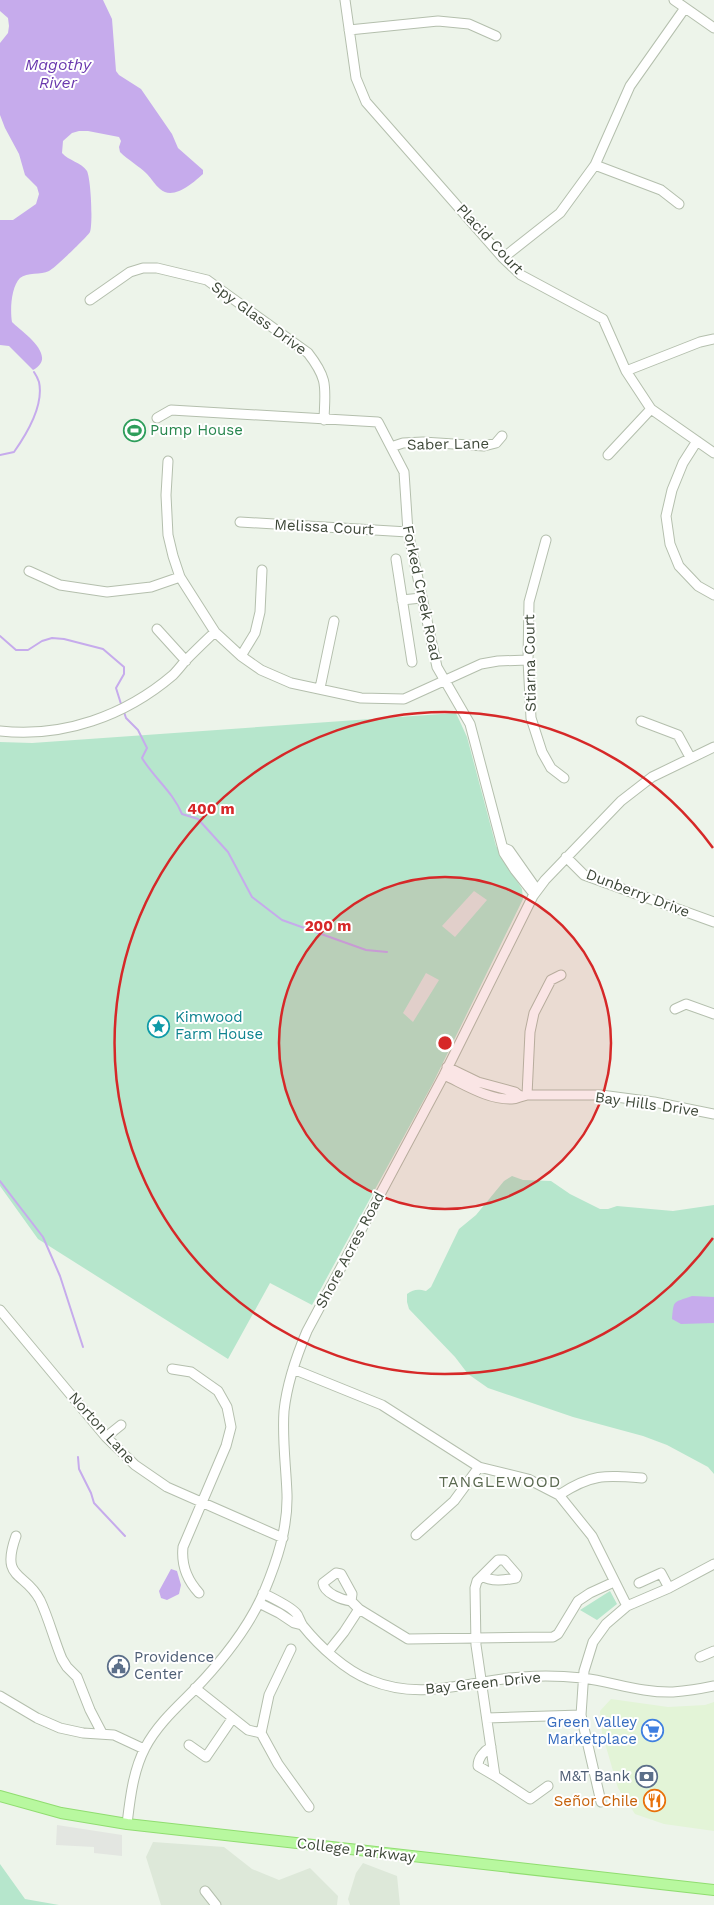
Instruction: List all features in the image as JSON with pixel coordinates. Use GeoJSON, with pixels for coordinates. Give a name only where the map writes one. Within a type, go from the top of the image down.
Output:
{"type":"FeatureCollection","features":[{"type":"Feature","properties":{"kind":"main road","name":"College Parkway"},"geometry":{"type":"LineString","coordinates":[[0,1796],[61,1813],[127,1824],[714,1890]]}},
{"type":"Feature","properties":{"kind":"street","name":"Placid Court"},"geometry":{"type":"LineString","coordinates":[[346,0],[356,78],[366,102],[503,258],[521,275],[603,319],[626,371],[651,408],[714,453]]}},
{"type":"Feature","properties":{"kind":"street"},"geometry":{"type":"LineString","coordinates":[[674,0],[714,28]]}},
{"type":"Feature","properties":{"kind":"street"},"geometry":{"type":"LineString","coordinates":[[503,258],[560,213],[595,165],[630,86],[685,8]]}},
{"type":"Feature","properties":{"kind":"street"},"geometry":{"type":"LineString","coordinates":[[349,30],[438,21],[469,24],[496,36]]}},
{"type":"Feature","properties":{"kind":"street"},"geometry":{"type":"LineString","coordinates":[[595,165],[661,190],[679,204]]}},
{"type":"Feature","properties":{"kind":"street","name":"Spy Glass Drive"},"geometry":{"type":"LineString","coordinates":[[90,300],[130,272],[142,268],[157,268],[206,280],[308,352],[320,368],[325,383],[324,420]]}},
{"type":"Feature","properties":{"kind":"street"},"geometry":{"type":"LineString","coordinates":[[626,371],[700,342],[714,340]]}},
{"type":"Feature","properties":{"kind":"street"},"geometry":{"type":"LineString","coordinates":[[608,455],[651,408]]}},
{"type":"Feature","properties":{"kind":"street"},"geometry":{"type":"LineString","coordinates":[[157,418],[171,410],[324,420]]}},
{"type":"Feature","properties":{"kind":"street","name":"Forked Creek Road"},"geometry":{"type":"LineString","coordinates":[[324,420],[378,422],[404,472],[408,532],[437,667],[470,724],[504,853],[515,870],[535,892]]}},
{"type":"Feature","properties":{"kind":"street","name":"Saber Lane"},"geometry":{"type":"LineString","coordinates":[[392,448],[403,443],[423,442],[484,446],[496,444],[502,436]]}},
{"type":"Feature","properties":{"kind":"street"},"geometry":{"type":"LineString","coordinates":[[697,441],[683,464],[672,490],[666,516],[670,544],[679,566],[698,586],[714,595]]}},
{"type":"Feature","properties":{"kind":"street"},"geometry":{"type":"LineString","coordinates":[[168,461],[166,495],[168,535],[172,556],[180,577],[215,632],[241,656],[261,670],[291,683],[361,698],[404,699],[481,664],[498,661],[528,660]]}},
{"type":"Feature","properties":{"kind":"street","name":"Melissa Court"},"geometry":{"type":"LineString","coordinates":[[240,522],[408,532]]}},
{"type":"Feature","properties":{"kind":"street","name":"Stiarna Court"},"geometry":{"type":"LineString","coordinates":[[546,540],[529,602],[528,660],[531,718],[542,752],[551,768],[564,778]]}},
{"type":"Feature","properties":{"kind":"street"},"geometry":{"type":"LineString","coordinates":[[396,559],[412,662]]}},
{"type":"Feature","properties":{"kind":"street"},"geometry":{"type":"LineString","coordinates":[[241,656],[255,633],[260,612],[262,570]]}},
{"type":"Feature","properties":{"kind":"street"},"geometry":{"type":"LineString","coordinates":[[29,571],[60,585],[106,592],[151,587],[180,577]]}},
{"type":"Feature","properties":{"kind":"street"},"geometry":{"type":"LineString","coordinates":[[402,600],[421,598]]}},
{"type":"Feature","properties":{"kind":"street"},"geometry":{"type":"LineString","coordinates":[[320,688],[334,621]]}},
{"type":"Feature","properties":{"kind":"street"},"geometry":{"type":"LineString","coordinates":[[157,629],[186,661]]}},
{"type":"Feature","properties":{"kind":"street"},"geometry":{"type":"LineString","coordinates":[[0,731],[48,731],[74,727],[110,715],[150,692],[174,674],[215,632]]}},
{"type":"Feature","properties":{"kind":"street"},"geometry":{"type":"LineString","coordinates":[[641,721],[678,735],[690,757]]}},
{"type":"Feature","properties":{"kind":"street","name":"Shore Acres Road"},"geometry":{"type":"LineString","coordinates":[[127,1824],[130,1795],[144,1749],[172,1711],[232,1646],[252,1617],[263,1593],[283,1538],[287,1495],[283,1442],[284,1410],[292,1369],[307,1331],[445,1071],[535,892],[597,824],[634,791],[652,777],[714,747]]}},
{"type":"Feature","properties":{"kind":"street","name":"Dunberry Drive"},"geometry":{"type":"LineString","coordinates":[[566,857],[584,875],[714,922]]}},
{"type":"Feature","properties":{"kind":"street"},"geometry":{"type":"LineString","coordinates":[[523,1096],[534,1013],[551,980],[562,976]]}},
{"type":"Feature","properties":{"kind":"street"},"geometry":{"type":"LineString","coordinates":[[675,1009],[686,1004],[714,1014]]}},
{"type":"Feature","properties":{"kind":"street","name":"Bay Hills Drive"},"geometry":{"type":"LineString","coordinates":[[445,1071],[480,1092],[513,1100],[523,1096],[600,1095],[654,1102],[714,1114]]}},
{"type":"Feature","properties":{"kind":"street","name":"Norton Lane"},"geometry":{"type":"LineString","coordinates":[[1,1314],[106,1437],[148,1476],[201,1503],[283,1538]]}},
{"type":"Feature","properties":{"kind":"street"},"geometry":{"type":"LineString","coordinates":[[172,1369],[191,1372],[210,1384],[223,1399],[230,1416],[230,1435],[186,1537],[182,1555],[188,1579],[199,1593]]}},
{"type":"Feature","properties":{"kind":"street"},"geometry":{"type":"LineString","coordinates":[[292,1369],[382,1405],[479,1467],[528,1479],[559,1495],[592,1536],[627,1606]]}},
{"type":"Feature","properties":{"kind":"street"},"geometry":{"type":"LineString","coordinates":[[106,1437],[121,1425]]}},
{"type":"Feature","properties":{"kind":"street"},"geometry":{"type":"LineString","coordinates":[[416,1535],[454,1501],[479,1467]]}},
{"type":"Feature","properties":{"kind":"street"},"geometry":{"type":"LineString","coordinates":[[559,1495],[574,1485],[591,1478],[616,1476],[642,1478]]}},
{"type":"Feature","properties":{"kind":"street"},"geometry":{"type":"LineString","coordinates":[[16,1536],[8,1557],[11,1570],[38,1598],[62,1659],[66,1667],[78,1677],[90,1710],[102,1733]]}},
{"type":"Feature","properties":{"kind":"street"},"geometry":{"type":"LineString","coordinates":[[601,1802],[581,1715],[583,1678],[588,1653],[596,1636],[606,1624],[627,1606],[669,1588],[714,1564]]}},
{"type":"Feature","properties":{"kind":"street"},"geometry":{"type":"LineString","coordinates":[[639,1583],[661,1573],[669,1588]]}},
{"type":"Feature","properties":{"kind":"street"},"geometry":{"type":"LineString","coordinates":[[483,1576],[477,1581],[475,1588],[476,1638],[495,1776]]}},
{"type":"Feature","properties":{"kind":"street"},"geometry":{"type":"LineString","coordinates":[[352,1601],[358,1609],[408,1639],[556,1636],[578,1601],[614,1582]]}},
{"type":"Feature","properties":{"kind":"street","name":"Bay Green Drive"},"geometry":{"type":"LineString","coordinates":[[263,1593],[296,1612],[302,1625],[328,1652],[360,1676],[394,1687],[433,1690],[481,1681],[523,1676],[583,1678],[672,1692],[714,1686]]}},
{"type":"Feature","properties":{"kind":"street","name":"Bay Green Drive"},"geometry":{"type":"LineString","coordinates":[[259,1603],[279,1612],[294,1623],[302,1625]]}},
{"type":"Feature","properties":{"kind":"street"},"geometry":{"type":"LineString","coordinates":[[328,1652],[344,1632],[358,1609]]}},
{"type":"Feature","properties":{"kind":"street"},"geometry":{"type":"LineString","coordinates":[[290,1649],[269,1695],[261,1733],[278,1764],[309,1807]]}},
{"type":"Feature","properties":{"kind":"street"},"geometry":{"type":"LineString","coordinates":[[700,1657],[714,1651]]}},
{"type":"Feature","properties":{"kind":"street"},"geometry":{"type":"LineString","coordinates":[[195,1688],[248,1730],[261,1733]]}},
{"type":"Feature","properties":{"kind":"street"},"geometry":{"type":"LineString","coordinates":[[0,1696],[37,1718],[60,1728],[83,1733],[114,1734],[144,1749]]}},
{"type":"Feature","properties":{"kind":"street"},"geometry":{"type":"LineString","coordinates":[[487,1718],[581,1715]]}},
{"type":"Feature","properties":{"kind":"street"},"geometry":{"type":"LineString","coordinates":[[189,1745],[206,1757],[232,1719]]}},
{"type":"Feature","properties":{"kind":"street"},"geometry":{"type":"LineString","coordinates":[[491,1747],[486,1750],[478,1761],[478,1766],[530,1799],[548,1786]]}},
{"type":"Feature","properties":{"kind":"street"},"geometry":{"type":"LineString","coordinates":[[205,1892],[216,1905]]}},
{"type":"Feature","properties":{"kind":"shaded area"},"geometry":{"type":"Polygon","coordinates":[[[456,713],[467,737],[496,846],[522,889],[523,899],[433,1083],[312,1305],[270,1283],[228,1359],[38,1239],[0,1186],[0,742],[32,743],[456,713]]]}},
{"type":"Feature","properties":{"kind":"shaded area"},"geometry":{"type":"Polygon","coordinates":[[[474,891],[487,900],[455,937],[442,926],[474,891]]]}},
{"type":"Feature","properties":{"kind":"shaded area"},"geometry":{"type":"Polygon","coordinates":[[[426,973],[439,980],[413,1022],[403,1013],[426,973]]]}},
{"type":"Feature","properties":{"kind":"shaded area"},"geometry":{"type":"Polygon","coordinates":[[[512,1176],[523,1180],[551,1181],[570,1194],[600,1209],[617,1206],[673,1211],[714,1205],[714,1474],[708,1467],[667,1445],[643,1436],[573,1417],[488,1388],[468,1374],[455,1357],[409,1309],[407,1294],[416,1290],[426,1291],[431,1287],[459,1229],[476,1215],[504,1181],[512,1176]]]}},
{"type":"Feature","properties":{"kind":"shaded area"},"geometry":{"type":"Polygon","coordinates":[[[610,1591],[617,1604],[597,1620],[580,1610],[610,1591]]]}},
{"type":"Feature","properties":{"kind":"shaded area"},"geometry":{"type":"Polygon","coordinates":[[[611,1699],[668,1707],[705,1705],[714,1702],[714,1831],[664,1824],[635,1814],[618,1788],[602,1733],[600,1711],[611,1699]]]}},
{"type":"Feature","properties":{"kind":"shaded area"},"geometry":{"type":"Polygon","coordinates":[[[57,1825],[122,1835],[122,1856],[94,1853],[94,1847],[56,1845],[57,1825]]]}},
{"type":"Feature","properties":{"kind":"shaded area"},"geometry":{"type":"Polygon","coordinates":[[[153,1842],[224,1847],[252,1869],[279,1880],[310,1868],[338,1896],[337,1905],[161,1905],[146,1857],[153,1842]]]}},
{"type":"Feature","properties":{"kind":"shaded area"},"geometry":{"type":"Polygon","coordinates":[[[363,1863],[397,1876],[400,1905],[350,1905],[348,1899],[356,1873],[363,1863]]]}},
{"type":"Feature","properties":{"kind":"shaded area"},"geometry":{"type":"Polygon","coordinates":[[[0,1864],[25,1899],[59,1905],[0,1905],[0,1864]]]}},
{"type":"Feature","properties":{"kind":"water","name":"Magothy River"},"geometry":{"type":"Polygon","coordinates":[[[0,0],[103,0],[112,19],[116,71],[141,89],[172,134],[178,148],[203,170],[203,174],[183,189],[171,193],[165,192],[144,171],[120,152],[121,141],[119,137],[79,131],[72,133],[63,141],[62,153],[87,171],[91,227],[90,232],[52,269],[46,272],[23,276],[17,282],[11,305],[12,322],[36,344],[40,351],[42,358],[40,364],[33,370],[9,346],[0,345],[0,220],[13,220],[36,204],[39,194],[37,187],[25,175],[19,154],[0,115],[0,43],[8,33],[9,26],[8,18],[0,11],[0,0]]]}},
{"type":"Feature","properties":{"kind":"water"},"geometry":{"type":"Polygon","coordinates":[[[692,1296],[714,1297],[714,1323],[681,1324],[672,1319],[675,1303],[692,1296]]]}},
{"type":"Feature","properties":{"kind":"water"},"geometry":{"type":"Polygon","coordinates":[[[171,1569],[177,1571],[181,1585],[179,1594],[167,1600],[161,1598],[159,1591],[171,1569]]]}},
{"type":"Feature","properties":{"kind":"waterway"},"geometry":{"type":"LineString","coordinates":[[0,455],[14,452],[33,419],[40,391],[39,382],[34,372]]}},
{"type":"Feature","properties":{"kind":"waterway"},"geometry":{"type":"LineString","coordinates":[[0,636],[16,650],[28,650],[42,641],[52,638],[64,639],[103,649],[124,667],[124,674],[116,688],[121,704]]}},
{"type":"Feature","properties":{"kind":"waterway"},"geometry":{"type":"LineString","coordinates":[[124,712],[126,718],[138,730],[147,748],[142,758],[174,799],[182,814],[198,819],[228,852],[252,897],[282,920],[366,950],[387,952]]}},
{"type":"Feature","properties":{"kind":"waterway"},"geometry":{"type":"LineString","coordinates":[[0,1181],[43,1237],[60,1276],[83,1347]]}},
{"type":"Feature","properties":{"kind":"waterway"},"geometry":{"type":"LineString","coordinates":[[78,1457],[79,1469],[94,1503],[125,1536]]}},
{"type":"Feature","properties":{"kind":"place","name":"Pump House"},"geometry":{"type":"Point","coordinates":[134,430]}},
{"type":"Feature","properties":{"kind":"place","name":"Kimwood Farm House"},"geometry":{"type":"Point","coordinates":[159,1026]}},
{"type":"Feature","properties":{"kind":"place","name":"Providence Center"},"geometry":{"type":"Point","coordinates":[118,1666]}},
{"type":"Feature","properties":{"kind":"place","name":"Green Valley Marketplace"},"geometry":{"type":"Point","coordinates":[653,1731]}},
{"type":"Feature","properties":{"kind":"place","name":"M&T Bank"},"geometry":{"type":"Point","coordinates":[646,1776]}},
{"type":"Feature","properties":{"kind":"place","name":"Señor Chile"},"geometry":{"type":"Point","coordinates":[654,1801]}},
{"type":"Feature","properties":{"kind":"district","name":"TANGLEWOOD"},"geometry":{"type":"Point","coordinates":[500,1481]}}]}
